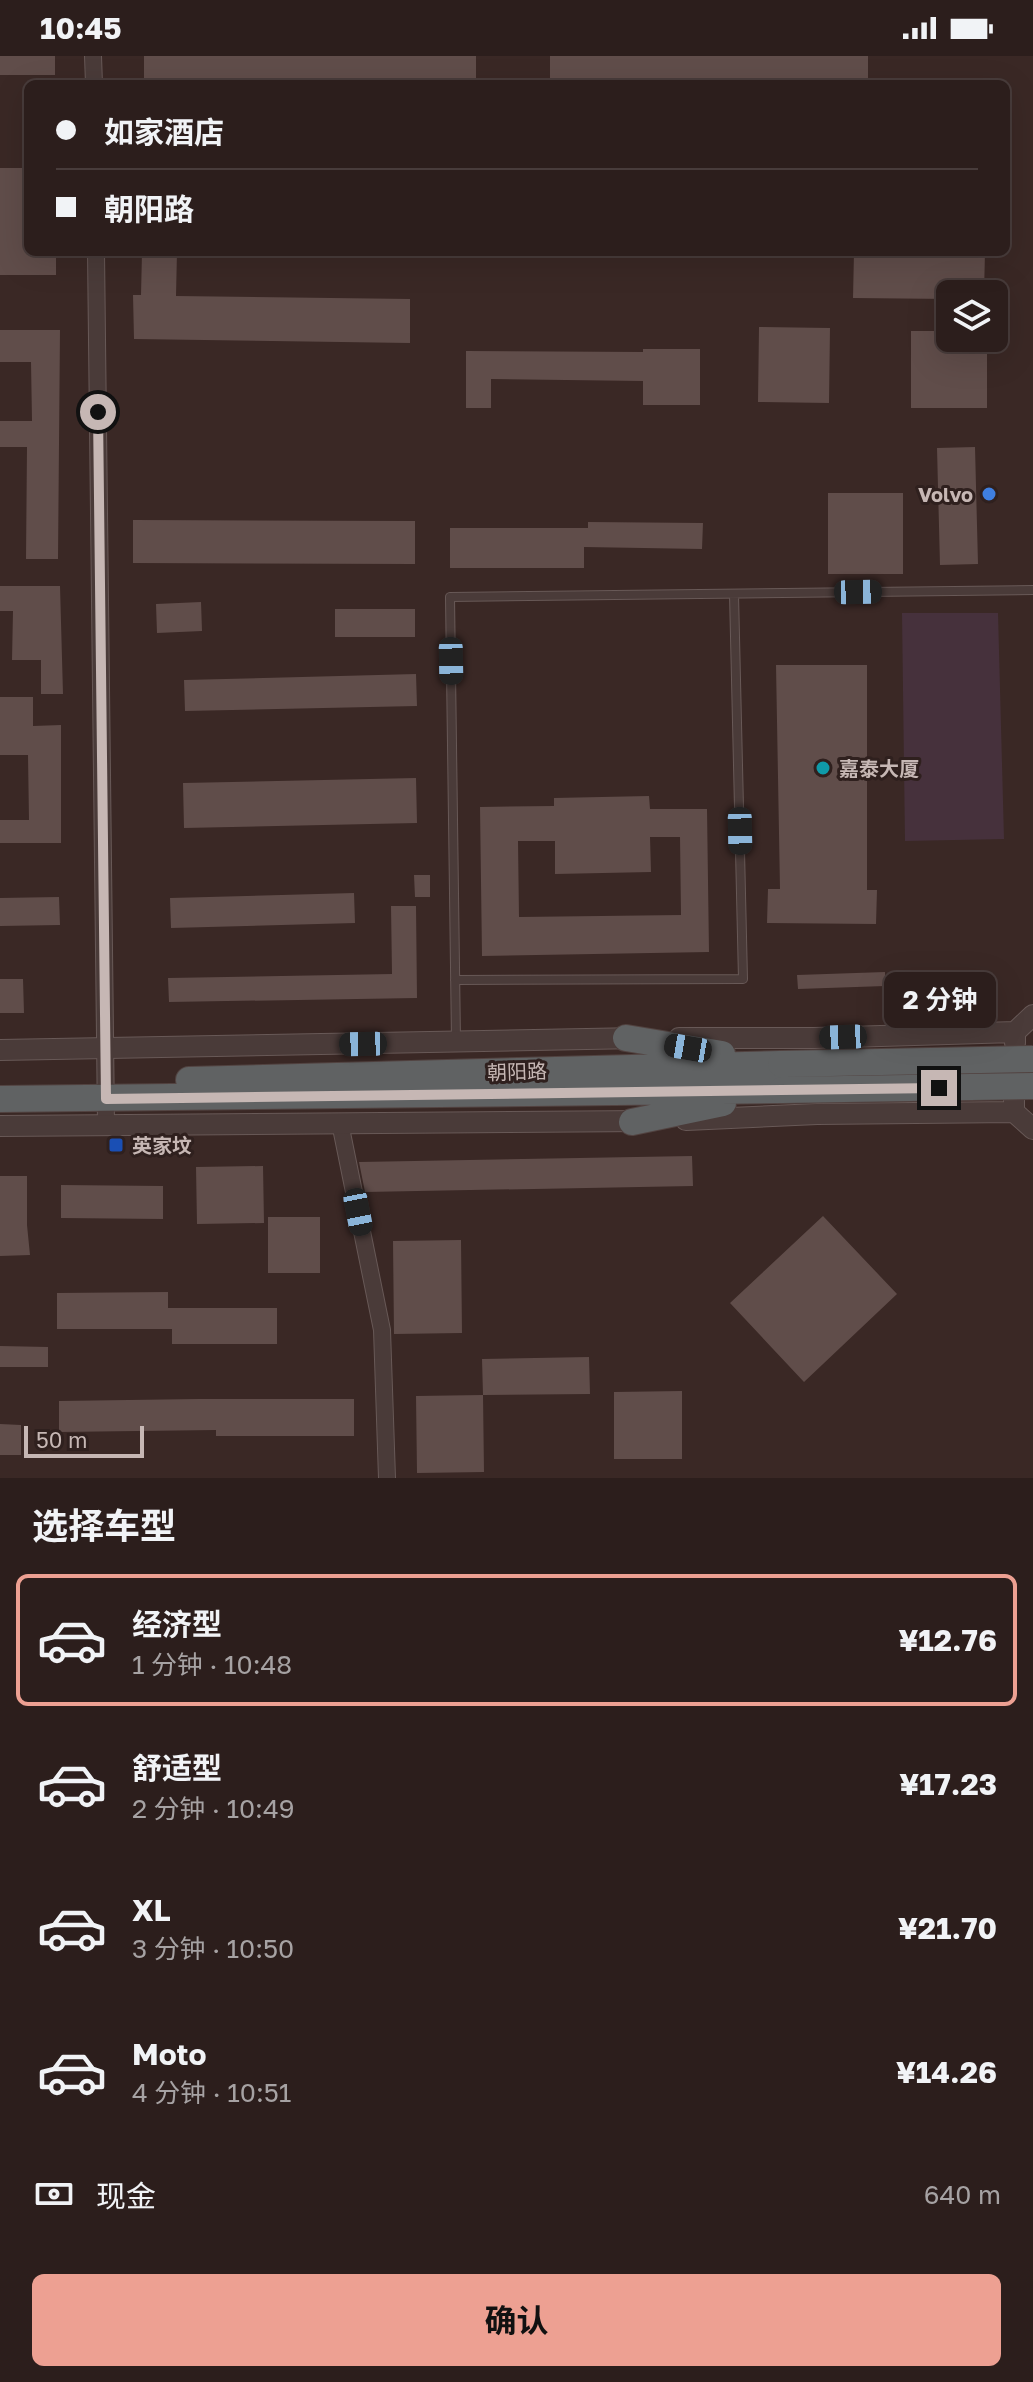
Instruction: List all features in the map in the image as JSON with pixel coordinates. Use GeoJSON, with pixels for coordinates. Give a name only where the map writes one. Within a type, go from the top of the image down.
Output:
{"type":"FeatureCollection","features":[{"type":"Feature","properties":{"kind":"highway"},"geometry":{"type":"LineString","coordinates":[[626,1038],[781,1077]]}},
{"type":"Feature","properties":{"kind":"highway","name":"朝阳路"},"geometry":{"type":"LineString","coordinates":[[0,1099],[106,1101],[781,1077],[1033,1059]]}},
{"type":"Feature","properties":{"kind":"highway"},"geometry":{"type":"LineString","coordinates":[[632,1122],[781,1077]]}},
{"type":"Feature","properties":{"kind":"highway","name":"朝阳路"},"geometry":{"type":"LineString","coordinates":[[781,1077],[1033,1086]]}},
{"type":"Feature","properties":{"kind":"highway","name":"朝阳路"},"geometry":{"type":"LineString","coordinates":[[0,1082],[106,1101]]}},
{"type":"Feature","properties":{"kind":"street"},"geometry":{"type":"LineString","coordinates":[[93,56],[94,80]]}},
{"type":"Feature","properties":{"kind":"street"},"geometry":{"type":"LineString","coordinates":[[96,256],[106,1101]]}},
{"type":"Feature","properties":{"kind":"street"},"geometry":{"type":"LineString","coordinates":[[1033,1015],[1015,1032],[1014,1112],[1033,1129]]}},
{"type":"Feature","properties":{"kind":"street","name":"朝阳路"},"geometry":{"type":"LineString","coordinates":[[0,1050],[626,1038],[814,1038],[1015,1032]]}},
{"type":"Feature","properties":{"kind":"street","name":"朝阳路"},"geometry":{"type":"LineString","coordinates":[[0,1126],[106,1101],[340,1123],[632,1122],[817,1114],[1014,1112]]}},
{"type":"Feature","properties":{"kind":"street"},"geometry":{"type":"LineString","coordinates":[[340,1123],[382,1330],[387,1478]]}},
{"type":"Feature","properties":{"kind":"lane"},"geometry":{"type":"LineString","coordinates":[[456,1042],[450,597],[1033,590]]}},
{"type":"Feature","properties":{"kind":"lane"},"geometry":{"type":"LineString","coordinates":[[455,980],[743,979],[734,594]]}},
{"type":"Feature","properties":{"kind":"shaded area"},"geometry":{"type":"Polygon","coordinates":[[[902,613],[998,613],[1004,839],[905,841],[902,613]]]}},
{"type":"Feature","properties":{"kind":"building"},"geometry":{"type":"Polygon","coordinates":[[[0,56],[55,56],[55,75],[0,75],[0,56]]]}},
{"type":"Feature","properties":{"kind":"building"},"geometry":{"type":"Polygon","coordinates":[[[144,56],[476,56],[476,80],[144,80],[144,56]]]}},
{"type":"Feature","properties":{"kind":"building"},"geometry":{"type":"Polygon","coordinates":[[[550,56],[868,56],[868,80],[550,80],[550,56]]]}},
{"type":"Feature","properties":{"kind":"building"},"geometry":{"type":"Polygon","coordinates":[[[0,168],[24,168],[24,256],[56,256],[56,275],[0,275],[0,168]]]}},
{"type":"Feature","properties":{"kind":"building"},"geometry":{"type":"Polygon","coordinates":[[[142,256],[177,256],[176,296],[410,299],[410,343],[134,339],[133,295],[141,295],[142,256]]]}},
{"type":"Feature","properties":{"kind":"building"},"geometry":{"type":"Polygon","coordinates":[[[854,256],[985,256],[984,280],[936,280],[936,299],[853,298],[854,256]]]}},
{"type":"Feature","properties":{"kind":"building"},"geometry":{"type":"Polygon","coordinates":[[[759,327],[830,328],[829,403],[758,402],[759,327]]]}},
{"type":"Feature","properties":{"kind":"building"},"geometry":{"type":"Polygon","coordinates":[[[0,330],[60,330],[58,559],[26,559],[27,447],[0,447],[0,421],[32,421],[31,362],[0,362],[0,330]]]}},
{"type":"Feature","properties":{"kind":"building"},"geometry":{"type":"Polygon","coordinates":[[[911,331],[936,331],[936,352],[987,352],[987,408],[911,408],[911,331]]]}},
{"type":"Feature","properties":{"kind":"building"},"geometry":{"type":"Polygon","coordinates":[[[643,349],[700,349],[700,405],[643,405],[643,381],[491,379],[491,408],[466,408],[466,351],[643,352],[643,349]]]}},
{"type":"Feature","properties":{"kind":"building"},"geometry":{"type":"Polygon","coordinates":[[[975,447],[978,564],[940,565],[937,448],[975,447]]]}},
{"type":"Feature","properties":{"kind":"building"},"geometry":{"type":"Polygon","coordinates":[[[828,493],[903,493],[903,574],[828,574],[828,493]]]}},
{"type":"Feature","properties":{"kind":"building"},"geometry":{"type":"Polygon","coordinates":[[[133,520],[415,521],[415,564],[133,563],[133,520]]]}},
{"type":"Feature","properties":{"kind":"building"},"geometry":{"type":"Polygon","coordinates":[[[588,522],[703,523],[702,549],[584,547],[584,568],[450,568],[450,528],[588,528],[588,522]]]}},
{"type":"Feature","properties":{"kind":"building"},"geometry":{"type":"Polygon","coordinates":[[[0,586],[60,586],[63,694],[41,694],[41,660],[12,660],[13,611],[0,611],[0,586]]]}},
{"type":"Feature","properties":{"kind":"building"},"geometry":{"type":"Polygon","coordinates":[[[201,602],[202,631],[157,633],[156,604],[201,602]]]}},
{"type":"Feature","properties":{"kind":"building"},"geometry":{"type":"Polygon","coordinates":[[[335,609],[415,609],[415,637],[335,637],[335,609]]]}},
{"type":"Feature","properties":{"kind":"building","name":"嘉泰大厦"},"geometry":{"type":"Polygon","coordinates":[[[776,665],[867,665],[867,890],[877,890],[876,924],[767,923],[768,889],[780,889],[776,665]]]}},
{"type":"Feature","properties":{"kind":"building"},"geometry":{"type":"Polygon","coordinates":[[[416,674],[417,706],[185,711],[184,680],[416,674]]]}},
{"type":"Feature","properties":{"kind":"building"},"geometry":{"type":"Polygon","coordinates":[[[0,697],[33,697],[33,726],[61,725],[61,843],[0,843],[0,820],[29,820],[28,755],[0,755],[0,697]]]}},
{"type":"Feature","properties":{"kind":"building"},"geometry":{"type":"Polygon","coordinates":[[[416,778],[417,823],[184,828],[183,783],[416,778]]]}},
{"type":"Feature","properties":{"kind":"building"},"geometry":{"type":"Polygon","coordinates":[[[649,796],[650,809],[707,809],[709,952],[482,956],[480,807],[554,806],[554,798],[649,796]],[[650,837],[651,872],[555,874],[555,841],[518,841],[519,917],[681,915],[680,837],[650,837]]]}},
{"type":"Feature","properties":{"kind":"building"},"geometry":{"type":"Polygon","coordinates":[[[414,875],[430,875],[430,897],[415,897],[414,875]]]}},
{"type":"Feature","properties":{"kind":"building"},"geometry":{"type":"Polygon","coordinates":[[[354,893],[355,923],[171,928],[170,898],[354,893]]]}},
{"type":"Feature","properties":{"kind":"building"},"geometry":{"type":"Polygon","coordinates":[[[59,897],[60,925],[0,926],[0,898],[59,897]]]}},
{"type":"Feature","properties":{"kind":"building"},"geometry":{"type":"Polygon","coordinates":[[[391,906],[416,906],[417,998],[169,1002],[168,978],[392,974],[391,906]]]}},
{"type":"Feature","properties":{"kind":"building"},"geometry":{"type":"Polygon","coordinates":[[[885,972],[885,986],[798,989],[797,975],[885,972]]]}},
{"type":"Feature","properties":{"kind":"building"},"geometry":{"type":"Polygon","coordinates":[[[0,979],[23,979],[24,1013],[0,1013],[0,979]]]}},
{"type":"Feature","properties":{"kind":"building"},"geometry":{"type":"Polygon","coordinates":[[[692,1156],[693,1186],[365,1192],[359,1162],[692,1156]]]}},
{"type":"Feature","properties":{"kind":"building"},"geometry":{"type":"Polygon","coordinates":[[[263,1166],[264,1223],[197,1224],[196,1167],[263,1166]]]}},
{"type":"Feature","properties":{"kind":"building"},"geometry":{"type":"Polygon","coordinates":[[[0,1176],[27,1176],[30,1255],[0,1256],[0,1176]]]}},
{"type":"Feature","properties":{"kind":"building"},"geometry":{"type":"Polygon","coordinates":[[[61,1185],[163,1186],[163,1219],[61,1218],[61,1185]]]}},
{"type":"Feature","properties":{"kind":"building"},"geometry":{"type":"Polygon","coordinates":[[[823,1216],[897,1294],[804,1382],[730,1303],[823,1216]]]}},
{"type":"Feature","properties":{"kind":"building"},"geometry":{"type":"Polygon","coordinates":[[[268,1217],[320,1217],[320,1273],[268,1273],[268,1217]]]}},
{"type":"Feature","properties":{"kind":"building"},"geometry":{"type":"Polygon","coordinates":[[[461,1240],[462,1333],[394,1334],[393,1241],[461,1240]]]}},
{"type":"Feature","properties":{"kind":"building"},"geometry":{"type":"Polygon","coordinates":[[[168,1292],[168,1308],[277,1308],[277,1344],[172,1344],[172,1329],[57,1329],[57,1293],[168,1292]]]}},
{"type":"Feature","properties":{"kind":"building"},"geometry":{"type":"Polygon","coordinates":[[[0,1346],[48,1347],[48,1367],[0,1367],[0,1346]]]}},
{"type":"Feature","properties":{"kind":"building"},"geometry":{"type":"Polygon","coordinates":[[[589,1357],[590,1394],[483,1395],[482,1359],[589,1357]]]}},
{"type":"Feature","properties":{"kind":"building"},"geometry":{"type":"Polygon","coordinates":[[[682,1391],[682,1459],[614,1459],[614,1392],[682,1391]]]}},
{"type":"Feature","properties":{"kind":"building"},"geometry":{"type":"Polygon","coordinates":[[[483,1395],[484,1472],[417,1473],[416,1396],[483,1395]]]}},
{"type":"Feature","properties":{"kind":"building"},"geometry":{"type":"Polygon","coordinates":[[[354,1399],[354,1436],[216,1436],[216,1430],[59,1432],[59,1401],[354,1399]]]}},
{"type":"Feature","properties":{"kind":"building"},"geometry":{"type":"Polygon","coordinates":[[[0,1424],[21,1425],[21,1455],[0,1455],[0,1424]]]}},
{"type":"Feature","properties":{"kind":"place","name":"Volvo"},"geometry":{"type":"Point","coordinates":[989,494]}},
{"type":"Feature","properties":{"kind":"place","name":"嘉泰大厦"},"geometry":{"type":"Point","coordinates":[823,768]}},
{"type":"Feature","properties":{"kind":"place","name":"英家坟"},"geometry":{"type":"Point","coordinates":[116,1145]}},
{"type":"Feature","properties":{"kind":"route"},"geometry":{"type":"LineString","coordinates":[[98,412],[106,1099],[939,1088]]}}]}
